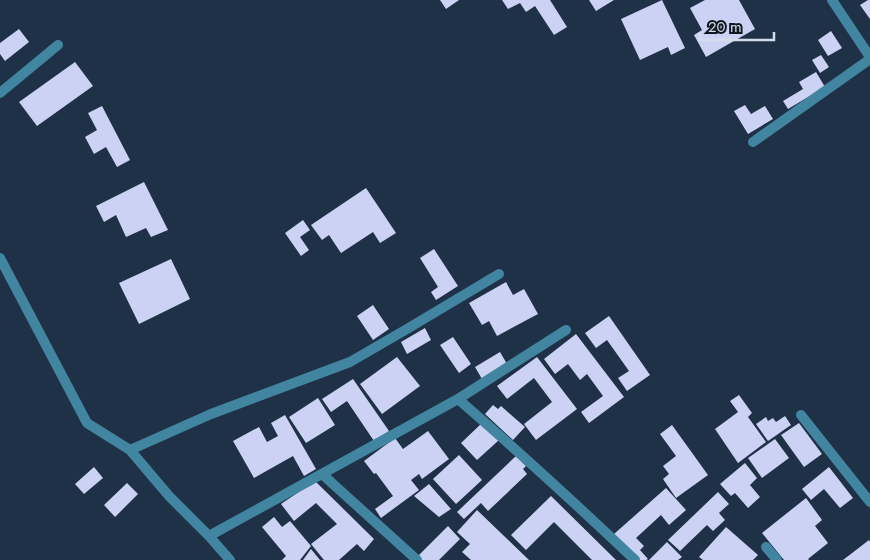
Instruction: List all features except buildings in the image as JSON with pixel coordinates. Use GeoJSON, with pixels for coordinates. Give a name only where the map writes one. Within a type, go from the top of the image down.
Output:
{"type":"FeatureCollection","features":[{"type":"Feature","properties":{"kind":"street"},"geometry":{"type":"LineString","coordinates":[[753,142],[870,58],[832,0]]}},
{"type":"Feature","properties":{"kind":"street"},"geometry":{"type":"LineString","coordinates":[[0,93],[58,45]]}},
{"type":"Feature","properties":{"kind":"street"},"geometry":{"type":"LineString","coordinates":[[0,258],[87,423],[130,450],[168,496],[209,536],[230,560]]}},
{"type":"Feature","properties":{"kind":"street"},"geometry":{"type":"LineString","coordinates":[[130,450],[211,414],[350,362],[499,274]]}},
{"type":"Feature","properties":{"kind":"street"},"geometry":{"type":"LineString","coordinates":[[209,536],[458,399],[566,330]]}},
{"type":"Feature","properties":{"kind":"street"},"geometry":{"type":"LineString","coordinates":[[458,399],[514,447],[635,560]]}},
{"type":"Feature","properties":{"kind":"street"},"geometry":{"type":"LineString","coordinates":[[802,415],[870,502]]}},
{"type":"Feature","properties":{"kind":"street"},"geometry":{"type":"LineString","coordinates":[[322,474],[417,560]]}},
{"type":"Feature","properties":{"kind":"street"},"geometry":{"type":"LineString","coordinates":[[766,547],[777,560]]}}]}
